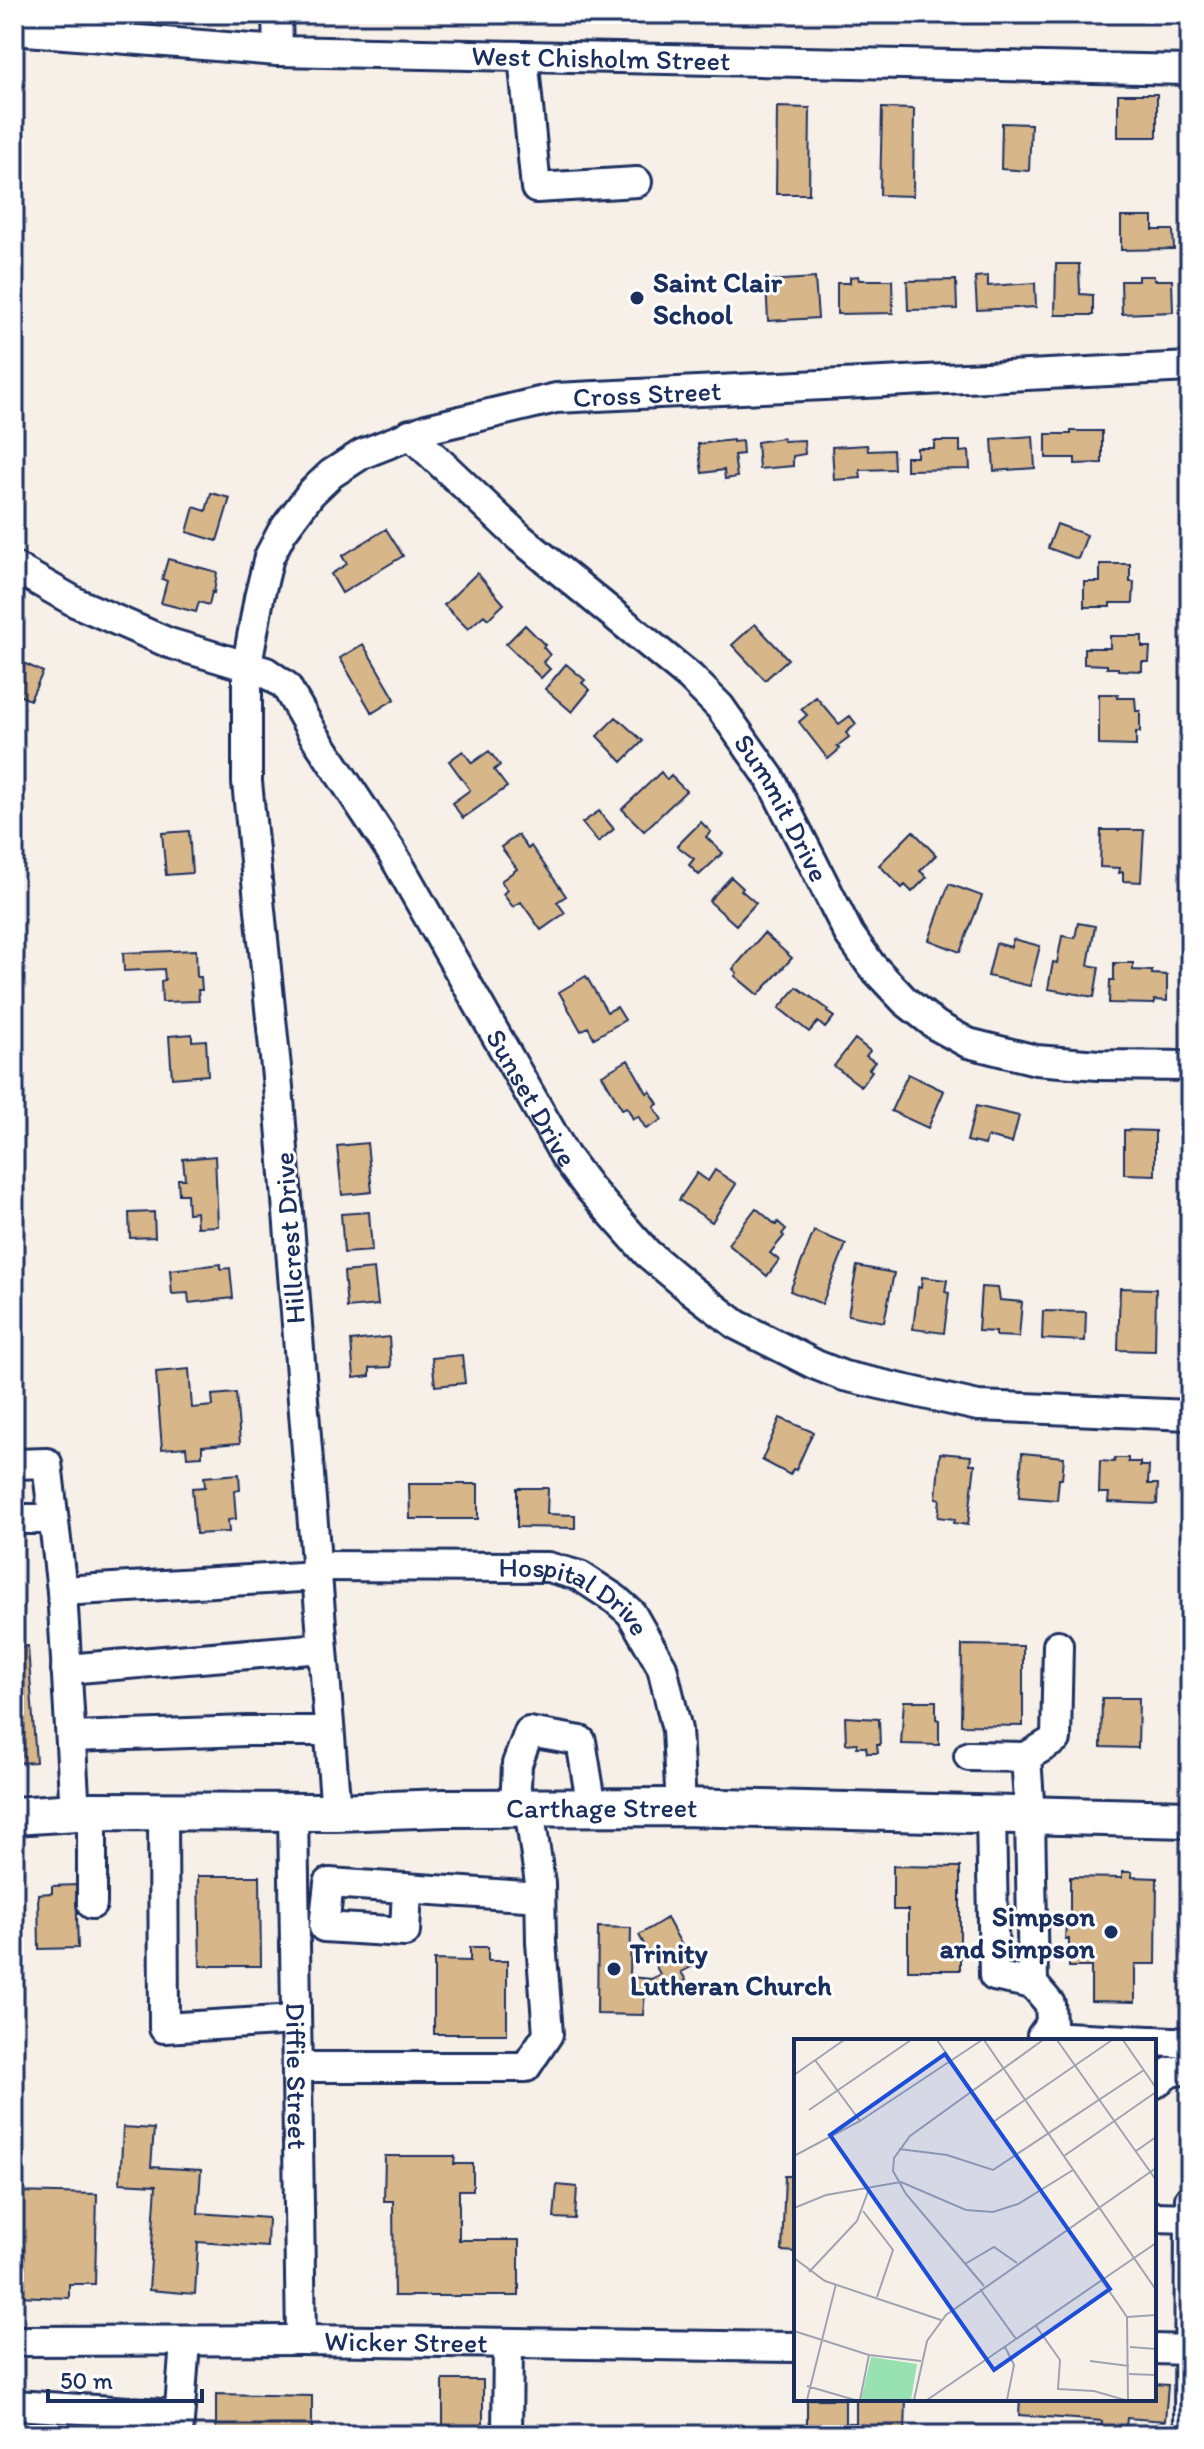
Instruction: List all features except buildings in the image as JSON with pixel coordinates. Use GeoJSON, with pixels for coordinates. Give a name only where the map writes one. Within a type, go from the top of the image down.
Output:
{"type":"FeatureCollection","features":[{"type":"Feature","properties":{"kind":"main road","name":"Carthage Street"},"geometry":{"type":"LineString","coordinates":[[14,1816],[84,1812],[681,1807],[1190,1819]]}},
{"type":"Feature","properties":{"kind":"street"},"geometry":{"type":"LineString","coordinates":[[277,14],[278,51]]}},
{"type":"Feature","properties":{"kind":"street","name":"West Chisholm Street"},"geometry":{"type":"LineString","coordinates":[[14,30],[278,51],[1190,70]]}},
{"type":"Feature","properties":{"kind":"street"},"geometry":{"type":"LineString","coordinates":[[523,56],[536,188],[637,182]]}},
{"type":"Feature","properties":{"kind":"street","name":"Cross Street"},"geometry":{"type":"LineString","coordinates":[[247,665],[269,557],[292,516],[311,493],[346,463],[410,434],[556,398],[1190,367]]}},
{"type":"Feature","properties":{"kind":"street","name":"Summit Drive"},"geometry":{"type":"LineString","coordinates":[[410,434],[520,538],[690,677],[720,707],[770,778],[849,934],[871,965],[905,1001],[937,1026],[968,1043],[1036,1060],[1098,1065],[1190,1066]]}},
{"type":"Feature","properties":{"kind":"street","name":"Sunset Drive"},"geometry":{"type":"LineString","coordinates":[[14,567],[77,603],[156,638],[266,672],[286,686],[314,735],[391,851],[565,1156],[647,1253],[737,1325],[844,1376],[978,1406],[1190,1415]]}},
{"type":"Feature","properties":{"kind":"street","name":"Hillcrest Drive"},"geometry":{"type":"LineString","coordinates":[[247,665],[247,782],[278,1087],[336,1812]]}},
{"type":"Feature","properties":{"kind":"street"},"geometry":{"type":"LineString","coordinates":[[14,1464],[47,1463],[62,1591],[71,1737],[84,1812],[92,1904]]}},
{"type":"Feature","properties":{"kind":"street"},"geometry":{"type":"LineString","coordinates":[[14,1519],[53,1519]]}},
{"type":"Feature","properties":{"kind":"street","name":"Hospital Drive"},"geometry":{"type":"LineString","coordinates":[[62,1591],[316,1571],[548,1567],[580,1576],[631,1613],[662,1667],[677,1730],[681,1807]]}},
{"type":"Feature","properties":{"kind":"street"},"geometry":{"type":"LineString","coordinates":[[969,1756],[1026,1757],[1056,1739],[1058,1645]]}},
{"type":"Feature","properties":{"kind":"street"},"geometry":{"type":"LineString","coordinates":[[66,1669],[322,1648]]}},
{"type":"Feature","properties":{"kind":"street"},"geometry":{"type":"LineString","coordinates":[[71,1737],[329,1731]]}},
{"type":"Feature","properties":{"kind":"street"},"geometry":{"type":"LineString","coordinates":[[297,2067],[526,2067],[548,2034],[540,1897],[522,1808],[517,1764],[529,1732],[581,1741],[592,1808]]}},
{"type":"Feature","properties":{"kind":"street"},"geometry":{"type":"LineString","coordinates":[[1026,1757],[1033,1984]]}},
{"type":"Feature","properties":{"kind":"street"},"geometry":{"type":"LineString","coordinates":[[163,1811],[164,2028],[296,2020]]}},
{"type":"Feature","properties":{"kind":"street","name":"Diffie Street"},"geometry":{"type":"LineString","coordinates":[[293,1812],[301,2340]]}},
{"type":"Feature","properties":{"kind":"street"},"geometry":{"type":"LineString","coordinates":[[991,1815],[994,1976],[1033,1984],[1050,2004],[1051,2023],[1042,2038],[1079,2039]]}},
{"type":"Feature","properties":{"kind":"street"},"geometry":{"type":"LineString","coordinates":[[407,1888],[540,1897]]}},
{"type":"Feature","properties":{"kind":"street"},"geometry":{"type":"LineString","coordinates":[[1156,2041],[1190,2043]]}},
{"type":"Feature","properties":{"kind":"street"},"geometry":{"type":"LineString","coordinates":[[1156,2082],[1170,2072],[1190,2069]]}},
{"type":"Feature","properties":{"kind":"street"},"geometry":{"type":"LineString","coordinates":[[1189,2435],[1190,2199]]}},
{"type":"Feature","properties":{"kind":"street"},"geometry":{"type":"LineString","coordinates":[[1156,2217],[1190,2218]]}},
{"type":"Feature","properties":{"kind":"street","name":"Wicker Street"},"geometry":{"type":"LineString","coordinates":[[14,2341],[301,2340],[794,2347]]}},
{"type":"Feature","properties":{"kind":"street"},"geometry":{"type":"LineString","coordinates":[[14,2405],[179,2425],[185,2342]]}},
{"type":"Feature","properties":{"kind":"street"},"geometry":{"type":"LineString","coordinates":[[507,2435],[508,2343]]}},
{"type":"Feature","properties":{"kind":"street"},"geometry":{"type":"LineString","coordinates":[[1156,2349],[1189,2350]]}},
{"type":"Feature","properties":{"kind":"place","name":"Saint Clair School"},"geometry":{"type":"Point","coordinates":[637,298]}},
{"type":"Feature","properties":{"kind":"place","name":"Simpson and Simpson"},"geometry":{"type":"Point","coordinates":[1111,1932]}},
{"type":"Feature","properties":{"kind":"place","name":"Trinity Lutheran Church"},"geometry":{"type":"Point","coordinates":[614,1969]}}]}
